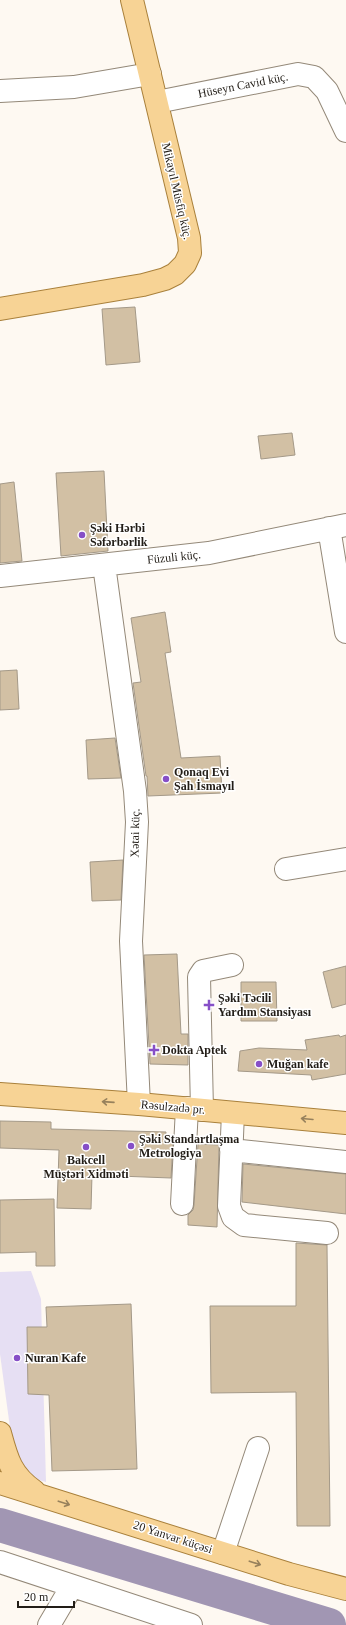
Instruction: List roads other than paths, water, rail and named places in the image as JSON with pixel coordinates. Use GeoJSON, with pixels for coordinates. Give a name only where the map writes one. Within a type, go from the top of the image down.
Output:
{"type":"FeatureCollection","features":[{"type":"Feature","properties":{"kind":"main road","name":"Mikayıl Müsfiq küç."},"geometry":{"type":"LineString","coordinates":[[0,309],[144,285],[176,274],[185,264],[190,253],[189,238],[132,0]]}},
{"type":"Feature","properties":{"kind":"main road","name":"Rəsulzadə pr."},"geometry":{"type":"LineString","coordinates":[[0,1094],[138,1104],[346,1123]]}},
{"type":"Feature","properties":{"kind":"main road"},"geometry":{"type":"LineString","coordinates":[[0,1433],[9,1463],[15,1474],[26,1485],[40,1495]]}},
{"type":"Feature","properties":{"kind":"main road","name":"20 Yanvar küçəsi"},"geometry":{"type":"LineString","coordinates":[[0,1483],[289,1574],[346,1589]]}},
{"type":"Feature","properties":{"kind":"street"},"geometry":{"type":"LineString","coordinates":[[0,92],[74,87],[150,74]]}},
{"type":"Feature","properties":{"kind":"street","name":"Hüseyn Cavid küç."},"geometry":{"type":"LineString","coordinates":[[157,102],[298,74],[314,77],[327,91],[346,131]]}},
{"type":"Feature","properties":{"kind":"street"},"geometry":{"type":"LineString","coordinates":[[338,526],[346,632]]}},
{"type":"Feature","properties":{"kind":"street","name":"Füzuli küç."},"geometry":{"type":"LineString","coordinates":[[0,576],[209,554],[338,526]]}},
{"type":"Feature","properties":{"kind":"street","name":"Xətai küç."},"geometry":{"type":"LineString","coordinates":[[104,565],[134,783],[137,822],[131,941],[138,1104]]}},
{"type":"Feature","properties":{"kind":"street"},"geometry":{"type":"LineString","coordinates":[[286,869],[346,859]]}},
{"type":"Feature","properties":{"kind":"street"},"geometry":{"type":"LineString","coordinates":[[182,1204],[194,1109],[199,977],[203,971],[232,965]]}},
{"type":"Feature","properties":{"kind":"street"},"geometry":{"type":"LineString","coordinates":[[233,1113],[229,1206],[233,1218],[244,1225],[327,1233]]}},
{"type":"Feature","properties":{"kind":"street"},"geometry":{"type":"LineString","coordinates":[[232,1150],[346,1162]]}},
{"type":"Feature","properties":{"kind":"street"},"geometry":{"type":"LineString","coordinates":[[223,1553],[258,1448]]}},
{"type":"Feature","properties":{"kind":"street"},"geometry":{"type":"LineString","coordinates":[[0,1562],[191,1625]]}},
{"type":"Feature","properties":{"kind":"street"},"geometry":{"type":"LineString","coordinates":[[49,1625],[72,1586]]}},
{"type":"Feature","properties":{"kind":"waterway"},"geometry":{"type":"LineString","coordinates":[[0,1525],[329,1625]]}},
{"type":"Feature","properties":{"kind":"place","name":"Şəki Hərbi Səfərbərlik"},"geometry":{"type":"Point","coordinates":[82,535]}},
{"type":"Feature","properties":{"kind":"place","name":"Qonaq Evi Şah İsmayıl"},"geometry":{"type":"Point","coordinates":[166,779]}},
{"type":"Feature","properties":{"kind":"place","name":"Şəki Təcili Yardım Stansiyası"},"geometry":{"type":"Point","coordinates":[209,1005]}},
{"type":"Feature","properties":{"kind":"place","name":"Dokta Aptek"},"geometry":{"type":"Point","coordinates":[154,1050]}},
{"type":"Feature","properties":{"kind":"place","name":"Muğan kafe"},"geometry":{"type":"Point","coordinates":[259,1064]}},
{"type":"Feature","properties":{"kind":"place","name":"Şəki Standartlaşma Metrologiya"},"geometry":{"type":"Point","coordinates":[131,1146]}},
{"type":"Feature","properties":{"kind":"place","name":"Bakcell Müştəri Xidməti"},"geometry":{"type":"Point","coordinates":[86,1147]}},
{"type":"Feature","properties":{"kind":"place","name":"Nuran Kafe"},"geometry":{"type":"Point","coordinates":[17,1358]}}]}
